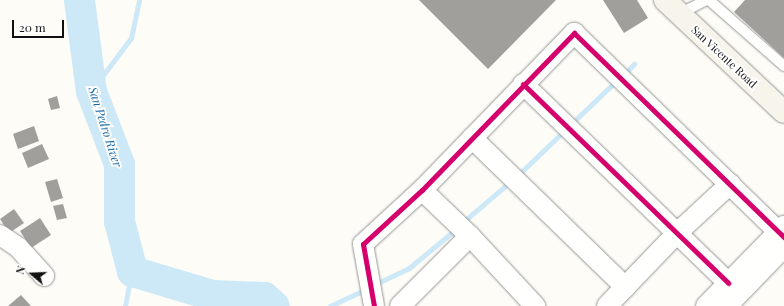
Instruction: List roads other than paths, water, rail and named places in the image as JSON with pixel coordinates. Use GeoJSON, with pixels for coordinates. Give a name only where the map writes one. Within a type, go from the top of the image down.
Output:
{"type":"FeatureCollection","features":[{"type":"Feature","properties":{"kind":"main road","name":"San Vicente Road"},"geometry":{"type":"LineString","coordinates":[[672,7],[784,112]]}},
{"type":"Feature","properties":{"kind":"street"},"geometry":{"type":"LineString","coordinates":[[374,306],[363,244],[422,190],[574,32],[783,236]]}},
{"type":"Feature","properties":{"kind":"street"},"geometry":{"type":"LineString","coordinates":[[523,84],[728,283]]}},
{"type":"Feature","properties":{"kind":"street"},"geometry":{"type":"LineString","coordinates":[[472,138],[625,287]]}},
{"type":"Feature","properties":{"kind":"street"},"geometry":{"type":"LineString","coordinates":[[607,306],[676,234],[730,184]]}},
{"type":"Feature","properties":{"kind":"street"},"geometry":{"type":"LineString","coordinates":[[422,190],[470,236],[527,303]]}},
{"type":"Feature","properties":{"kind":"street"},"geometry":{"type":"LineString","coordinates":[[0,235],[18,247],[44,276]]}},
{"type":"Feature","properties":{"kind":"street"},"geometry":{"type":"LineString","coordinates":[[400,306],[470,236]]}},
{"type":"Feature","properties":{"kind":"street"},"geometry":{"type":"LineString","coordinates":[[706,306],[728,283],[783,236]]}},
{"type":"Feature","properties":{"kind":"street"},"geometry":{"type":"LineString","coordinates":[[727,306],[783,236]]}},
{"type":"Feature","properties":{"kind":"lane"},"geometry":{"type":"LineString","coordinates":[[672,7],[706,0]]}},
{"type":"Feature","properties":{"kind":"lane"},"geometry":{"type":"LineString","coordinates":[[709,0],[784,66]]}},
{"type":"Feature","properties":{"kind":"waterway","name":"San Pedro River"},"geometry":{"type":"LineString","coordinates":[[79,0],[91,91],[119,164],[119,221],[132,271],[212,295],[264,297],[274,306]]}},
{"type":"Feature","properties":{"kind":"waterway"},"geometry":{"type":"LineString","coordinates":[[91,91],[131,38],[139,0]]}},
{"type":"Feature","properties":{"kind":"waterway"},"geometry":{"type":"LineString","coordinates":[[623,75],[634,64]]}},
{"type":"Feature","properties":{"kind":"waterway"},"geometry":{"type":"LineString","coordinates":[[571,124],[617,80]]}},
{"type":"Feature","properties":{"kind":"waterway"},"geometry":{"type":"LineString","coordinates":[[517,176],[565,130]]}},
{"type":"Feature","properties":{"kind":"waterway"},"geometry":{"type":"LineString","coordinates":[[463,222],[511,181]]}},
{"type":"Feature","properties":{"kind":"waterway"},"geometry":{"type":"LineString","coordinates":[[375,284],[409,268],[457,228]]}},
{"type":"Feature","properties":{"kind":"waterway"},"geometry":{"type":"LineString","coordinates":[[125,306],[132,271]]}},
{"type":"Feature","properties":{"kind":"waterway"},"geometry":{"type":"LineString","coordinates":[[330,306],[366,289]]}}]}
